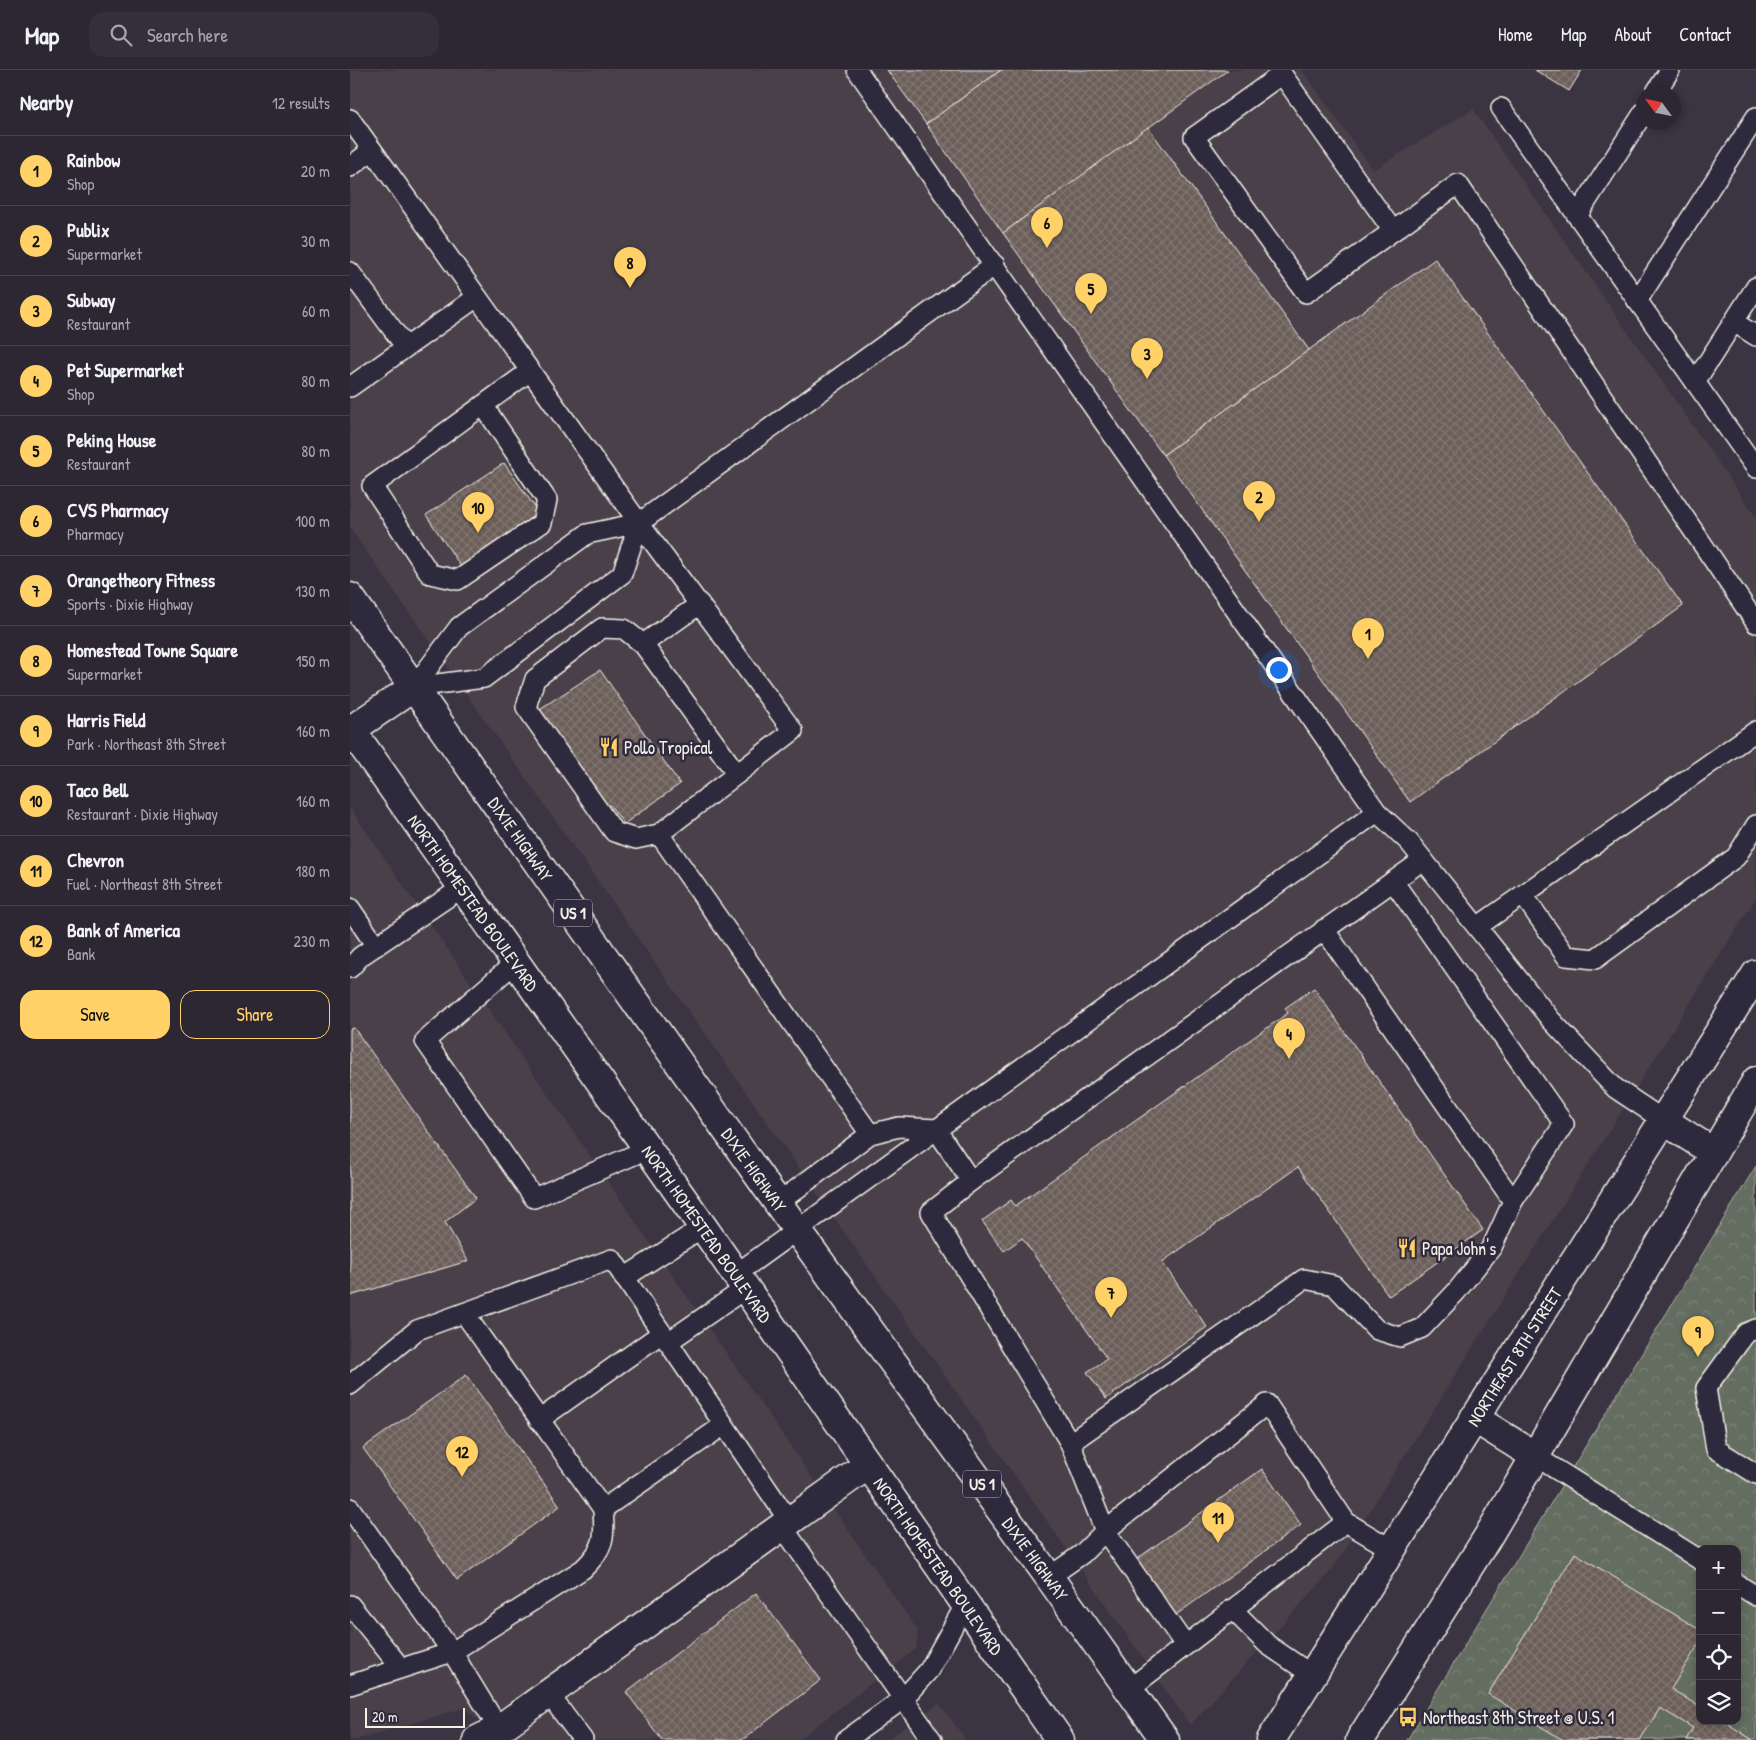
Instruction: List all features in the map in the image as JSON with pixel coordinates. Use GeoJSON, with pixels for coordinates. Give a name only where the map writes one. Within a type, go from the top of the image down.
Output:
{"type":"FeatureCollection","features":[{"type":"Feature","properties":{"kind":"main road","name":"DIXIE HIGHWAY"},"geometry":{"type":"LineString","coordinates":[[350,597],[796,1230],[1049,1577],[1165,1740]]}},
{"type":"Feature","properties":{"kind":"main road"},"geometry":{"type":"LineString","coordinates":[[350,729],[414,688]]}},
{"type":"Feature","properties":{"kind":"main road","name":"NORTH HOMESTEAD BOULEVARD"},"geometry":{"type":"LineString","coordinates":[[350,729],[704,1227],[1060,1740]]}},
{"type":"Feature","properties":{"kind":"main road","name":"NORTHEAST 8TH STREET"},"geometry":{"type":"LineString","coordinates":[[1271,1740],[1756,974]]}},
{"type":"Feature","properties":{"kind":"main road"},"geometry":{"type":"LineString","coordinates":[[1360,1740],[1438,1618],[1756,1081]]}},
{"type":"Feature","properties":{"kind":"main road"},"geometry":{"type":"LineString","coordinates":[[1663,1120],[1713,1152]]}},
{"type":"Feature","properties":{"kind":"main road"},"geometry":{"type":"LineString","coordinates":[[1474,1418],[1535,1456]]}},
{"type":"Feature","properties":{"kind":"main road"},"geometry":{"type":"LineString","coordinates":[[488,1734],[868,1465]]}},
{"type":"Feature","properties":{"kind":"lane"},"geometry":{"type":"LineString","coordinates":[[857,70],[1377,812],[1409,842],[1551,1020],[1615,1088],[1663,1120]]}},
{"type":"Feature","properties":{"kind":"lane"},"geometry":{"type":"LineString","coordinates":[[1660,85],[1670,70]]}},
{"type":"Feature","properties":{"kind":"lane"},"geometry":{"type":"LineString","coordinates":[[1393,231],[1281,72],[1194,137],[1306,293],[1393,231],[1458,184],[1756,623]]}},
{"type":"Feature","properties":{"kind":"lane"},"geometry":{"type":"LineString","coordinates":[[1501,108],[1756,468]]}},
{"type":"Feature","properties":{"kind":"lane"},"geometry":{"type":"LineString","coordinates":[[1637,301],[1756,116]]}},
{"type":"Feature","properties":{"kind":"lane"},"geometry":{"type":"LineString","coordinates":[[350,119],[640,524],[793,731],[659,834],[636,839],[614,832],[526,707],[535,679],[602,628],[624,628],[643,644],[737,774]]}},
{"type":"Feature","properties":{"kind":"lane"},"geometry":{"type":"LineString","coordinates":[[1577,216],[1636,124]]}},
{"type":"Feature","properties":{"kind":"lane"},"geometry":{"type":"LineString","coordinates":[[350,167],[372,150]]}},
{"type":"Feature","properties":{"kind":"lane"},"geometry":{"type":"LineString","coordinates":[[414,688],[458,627],[587,534],[640,524],[995,265]]}},
{"type":"Feature","properties":{"kind":"lane"},"geometry":{"type":"LineString","coordinates":[[350,272],[405,346]]}},
{"type":"Feature","properties":{"kind":"lane"},"geometry":{"type":"LineString","coordinates":[[1695,382],[1756,287]]}},
{"type":"Feature","properties":{"kind":"lane"},"geometry":{"type":"LineString","coordinates":[[350,387],[405,346],[477,297]]}},
{"type":"Feature","properties":{"kind":"lane"},"geometry":{"type":"LineString","coordinates":[[1734,322],[1756,336]]}},
{"type":"Feature","properties":{"kind":"lane"},"geometry":{"type":"LineString","coordinates":[[483,405],[548,500],[542,523],[458,580],[430,574],[372,486],[483,405],[530,371]]}},
{"type":"Feature","properties":{"kind":"lane"},"geometry":{"type":"LineString","coordinates":[[414,688],[484,678],[622,574],[640,524]]}},
{"type":"Feature","properties":{"kind":"lane"},"geometry":{"type":"LineString","coordinates":[[643,644],[700,604]]}},
{"type":"Feature","properties":{"kind":"lane"},"geometry":{"type":"LineString","coordinates":[[1477,927],[1756,731]]}},
{"type":"Feature","properties":{"kind":"lane"},"geometry":{"type":"LineString","coordinates":[[539,1420],[665,1337],[741,1281],[796,1230],[1377,812]]}},
{"type":"Feature","properties":{"kind":"lane"},"geometry":{"type":"LineString","coordinates":[[1523,895],[1566,956],[1595,960],[1736,857],[1756,825]]}},
{"type":"Feature","properties":{"kind":"lane"},"geometry":{"type":"LineString","coordinates":[[659,834],[870,1134]]}},
{"type":"Feature","properties":{"kind":"lane"},"geometry":{"type":"LineString","coordinates":[[1185,1646],[1105,1532],[1070,1443],[931,1212],[971,1181],[1423,860]]}},
{"type":"Feature","properties":{"kind":"lane"},"geometry":{"type":"LineString","coordinates":[[1070,1443],[1304,1279],[1334,1285],[1377,1330],[1400,1337],[1422,1328],[1456,1292],[1492,1247],[1513,1202],[1564,1124],[1393,881]]}},
{"type":"Feature","properties":{"kind":"lane"},"geometry":{"type":"LineString","coordinates":[[350,968],[360,956],[463,887]]}},
{"type":"Feature","properties":{"kind":"lane"},"geometry":{"type":"LineString","coordinates":[[350,908],[376,946]]}},
{"type":"Feature","properties":{"kind":"lane"},"geometry":{"type":"LineString","coordinates":[[1324,929],[1513,1202]]}},
{"type":"Feature","properties":{"kind":"lane"},"geometry":{"type":"LineString","coordinates":[[516,962],[425,1041],[534,1198],[648,1149]]}},
{"type":"Feature","properties":{"kind":"lane"},"geometry":{"type":"LineString","coordinates":[[778,1203],[870,1134],[899,1127],[936,1129]]}},
{"type":"Feature","properties":{"kind":"lane"},"geometry":{"type":"LineString","coordinates":[[936,1129],[971,1181]]}},
{"type":"Feature","properties":{"kind":"lane"},"geometry":{"type":"LineString","coordinates":[[624,1278],[704,1227]]}},
{"type":"Feature","properties":{"kind":"lane"},"geometry":{"type":"LineString","coordinates":[[350,1385],[417,1330],[612,1259],[724,1425],[785,1524],[932,1740]]}},
{"type":"Feature","properties":{"kind":"lane"},"geometry":{"type":"LineString","coordinates":[[350,1685],[452,1652],[583,1569],[595,1558],[605,1538],[603,1509],[464,1313]]}},
{"type":"Feature","properties":{"kind":"lane"},"geometry":{"type":"LineString","coordinates":[[1756,1329],[1746,1333],[1706,1388],[1716,1449],[1756,1474]]}},
{"type":"Feature","properties":{"kind":"lane"},"geometry":{"type":"LineString","coordinates":[[1049,1577],[1082,1554],[1105,1532],[1267,1404],[1346,1522],[1391,1549]]}},
{"type":"Feature","properties":{"kind":"lane"},"geometry":{"type":"LineString","coordinates":[[603,1509],[724,1425]]}},
{"type":"Feature","properties":{"kind":"lane"},"geometry":{"type":"LineString","coordinates":[[1535,1456],[1696,1557]]}},
{"type":"Feature","properties":{"kind":"lane"},"geometry":{"type":"LineString","coordinates":[[350,1508],[452,1652],[488,1734]]}},
{"type":"Feature","properties":{"kind":"lane"},"geometry":{"type":"LineString","coordinates":[[1129,1689],[1346,1522]]}},
{"type":"Feature","properties":{"kind":"lane"},"geometry":{"type":"LineString","coordinates":[[1741,1587],[1756,1596]]}},
{"type":"Feature","properties":{"kind":"lane"},"geometry":{"type":"LineString","coordinates":[[350,1605],[401,1668]]}},
{"type":"Feature","properties":{"kind":"lane"},"geometry":{"type":"LineString","coordinates":[[846,1740],[861,1734],[903,1699],[929,1670],[965,1605]]}},
{"type":"Feature","properties":{"kind":"lane"},"geometry":{"type":"LineString","coordinates":[[1232,1609],[1268,1645],[1312,1675]]}},
{"type":"Feature","properties":{"kind":"lane"},"geometry":{"type":"LineString","coordinates":[[548,1693],[583,1740]]}},
{"type":"Feature","properties":{"kind":"shaded area"},"geometry":{"type":"Polygon","coordinates":[[[350,70],[1302,70],[1373,170],[1473,109],[1756,517],[1756,898],[1333,1569],[1190,1725],[350,528],[350,70]]]}},
{"type":"Feature","properties":{"kind":"shaded area"},"geometry":{"type":"Polygon","coordinates":[[[350,808],[918,1631],[916,1649],[798,1740],[503,1740],[464,1708],[356,1740],[350,1740],[350,808]]]}},
{"type":"Feature","properties":{"kind":"shaded area"},"geometry":{"type":"Polygon","coordinates":[[[939,1703],[966,1740],[887,1740],[939,1703]]]}},
{"type":"Feature","properties":{"kind":"green space"},"geometry":{"type":"Polygon","coordinates":[[[1756,1166],[1756,1740],[1407,1740],[1756,1166]]]}},
{"type":"Feature","properties":{"kind":"building"},"geometry":{"type":"Polygon","coordinates":[[[887,70],[1001,70],[926,124],[887,70]]]}},
{"type":"Feature","properties":{"kind":"building"},"geometry":{"type":"Polygon","coordinates":[[[1001,70],[1228,70],[1003,233],[926,124],[1001,70]]]}},
{"type":"Feature","properties":{"kind":"building"},"geometry":{"type":"Polygon","coordinates":[[[1535,70],[1582,70],[1569,91],[1535,70]]]}},
{"type":"Feature","properties":{"kind":"building"},"geometry":{"type":"Polygon","coordinates":[[[1148,127],[1309,350],[1163,455],[1003,233],[1148,127]]]}},
{"type":"Feature","properties":{"kind":"building"},"geometry":{"type":"Polygon","coordinates":[[[1435,259],[1683,606],[1410,802],[1163,455],[1435,259]]]}},
{"type":"Feature","properties":{"kind":"building"},"geometry":{"type":"Polygon","coordinates":[[[504,463],[541,516],[464,571],[426,515],[504,463]]]}},
{"type":"Feature","properties":{"kind":"building","name":"Pollo Tropical"},"geometry":{"type":"Polygon","coordinates":[[[600,670],[680,784],[624,824],[610,805],[606,807],[538,710],[600,670]]]}},
{"type":"Feature","properties":{"kind":"building"},"geometry":{"type":"Polygon","coordinates":[[[1314,988],[1483,1230],[1389,1296],[1298,1167],[1162,1262],[1207,1327],[1106,1399],[1087,1372],[1107,1359],[1022,1238],[1004,1251],[982,1221],[1011,1200],[1015,1206],[1288,1013],[1285,1008],[1314,988]]]}},
{"type":"Feature","properties":{"kind":"building"},"geometry":{"type":"Polygon","coordinates":[[[354,1028],[476,1198],[445,1222],[468,1261],[350,1296],[350,1029],[354,1028]]]}},
{"type":"Feature","properties":{"kind":"building"},"geometry":{"type":"Polygon","coordinates":[[[466,1375],[560,1506],[457,1580],[363,1448],[466,1375]]]}},
{"type":"Feature","properties":{"kind":"building"},"geometry":{"type":"Polygon","coordinates":[[[1262,1469],[1301,1525],[1173,1617],[1134,1561],[1262,1469]]]}},
{"type":"Feature","properties":{"kind":"building"},"geometry":{"type":"Polygon","coordinates":[[[1575,1553],[1696,1628],[1696,1648],[1671,1689],[1696,1705],[1696,1725],[1729,1725],[1753,1740],[1686,1740],[1693,1728],[1660,1708],[1640,1740],[1563,1740],[1488,1694],[1575,1553]]]}},
{"type":"Feature","properties":{"kind":"building"},"geometry":{"type":"Polygon","coordinates":[[[756,1593],[821,1680],[742,1740],[662,1740],[626,1692],[756,1593]]]}},
{"type":"Feature","properties":{"kind":"place","name":"CVS Pharmacy"},"geometry":{"type":"Point","coordinates":[1047,248]}},
{"type":"Feature","properties":{"kind":"place","name":"Homestead Towne Square"},"geometry":{"type":"Point","coordinates":[630,288]}},
{"type":"Feature","properties":{"kind":"place","name":"Peking House"},"geometry":{"type":"Point","coordinates":[1091,314]}},
{"type":"Feature","properties":{"kind":"place","name":"Subway"},"geometry":{"type":"Point","coordinates":[1147,379]}},
{"type":"Feature","properties":{"kind":"place","name":"Publix"},"geometry":{"type":"Point","coordinates":[1259,522]}},
{"type":"Feature","properties":{"kind":"place","name":"Taco Bell"},"geometry":{"type":"Point","coordinates":[478,533]}},
{"type":"Feature","properties":{"kind":"place","name":"Rainbow"},"geometry":{"type":"Point","coordinates":[1368,659]}},
{"type":"Feature","properties":{"kind":"place","name":"Pollo Tropical"},"geometry":{"type":"Point","coordinates":[609,747]}},
{"type":"Feature","properties":{"kind":"place","name":"Pet Supermarket"},"geometry":{"type":"Point","coordinates":[1289,1059]}},
{"type":"Feature","properties":{"kind":"place","name":"Papa John's"},"geometry":{"type":"Point","coordinates":[1407,1248]}},
{"type":"Feature","properties":{"kind":"place","name":"Orangetheory Fitness"},"geometry":{"type":"Point","coordinates":[1111,1318]}},
{"type":"Feature","properties":{"kind":"place","name":"Harris Field"},"geometry":{"type":"Point","coordinates":[1698,1357]}},
{"type":"Feature","properties":{"kind":"place","name":"Bank of America"},"geometry":{"type":"Point","coordinates":[462,1477]}},
{"type":"Feature","properties":{"kind":"place","name":"Chevron"},"geometry":{"type":"Point","coordinates":[1218,1543]}},
{"type":"Feature","properties":{"kind":"place","name":"Northeast 8th Street @ U.S. 1"},"geometry":{"type":"Point","coordinates":[1408,1717]}}]}
